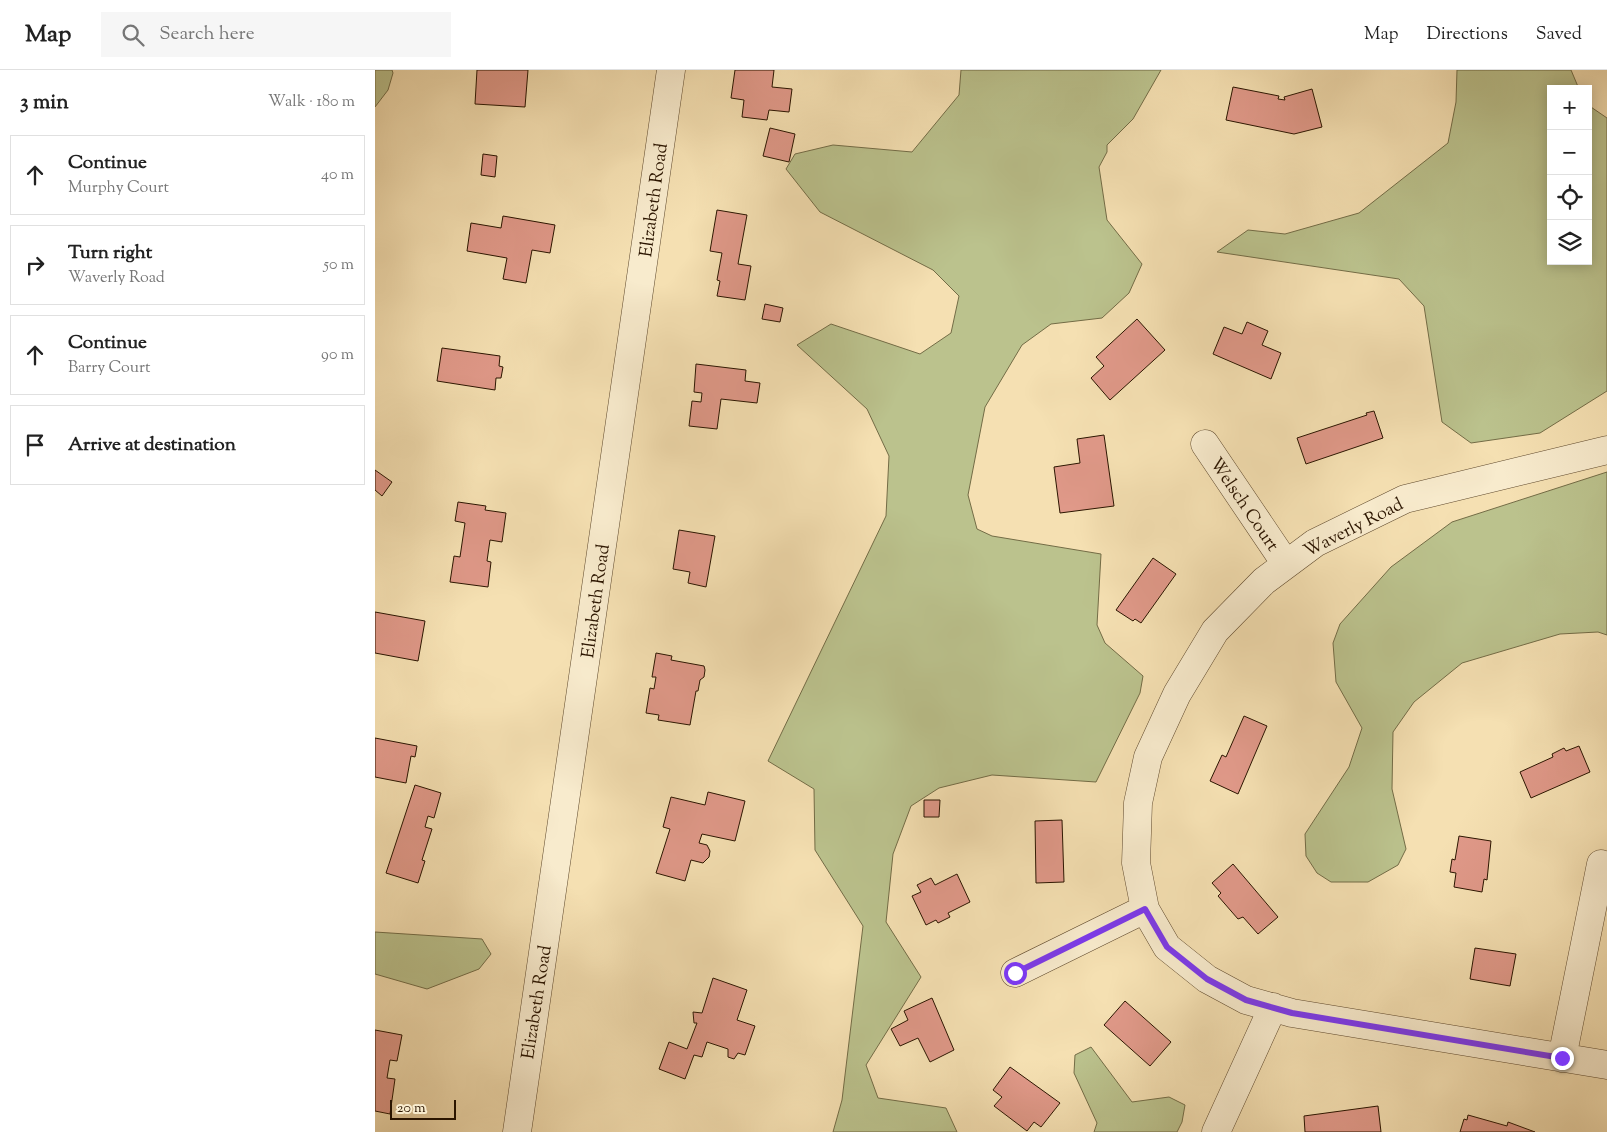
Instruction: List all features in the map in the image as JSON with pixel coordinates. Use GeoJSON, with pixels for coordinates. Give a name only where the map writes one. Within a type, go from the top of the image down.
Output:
{"type":"FeatureCollection","features":[{"type":"Feature","properties":{"kind":"street","name":"Elizabeth Road"},"geometry":{"type":"LineString","coordinates":[[517,1132],[671,70]]}},
{"type":"Feature","properties":{"kind":"street","name":"Welsch Court"},"geometry":{"type":"LineString","coordinates":[[1205,444],[1286,564]]}},
{"type":"Feature","properties":{"kind":"street","name":"Waverly Road"},"geometry":{"type":"LineString","coordinates":[[1607,450],[1405,499],[1315,543],[1264,581],[1215,631],[1177,694],[1148,757],[1138,803],[1136,863],[1145,909],[1167,947],[1207,979],[1246,1000],[1292,1013],[1607,1065]]}},
{"type":"Feature","properties":{"kind":"street"},"geometry":{"type":"LineString","coordinates":[[1562,1058],[1601,864]]}},
{"type":"Feature","properties":{"kind":"street"},"geometry":{"type":"LineString","coordinates":[[1015,973],[1145,909]]}},
{"type":"Feature","properties":{"kind":"street"},"geometry":{"type":"LineString","coordinates":[[1216,1132],[1273,1007]]}},
{"type":"Feature","properties":{"kind":"green space"},"geometry":{"type":"Polygon","coordinates":[[[375,70],[392,70],[393,73],[388,90],[375,107],[375,70]]]}},
{"type":"Feature","properties":{"kind":"green space"},"geometry":{"type":"Polygon","coordinates":[[[961,70],[1161,70],[1133,119],[1107,145],[1107,152],[1099,167],[1107,220],[1142,264],[1129,293],[1102,318],[1051,324],[1022,345],[985,407],[968,495],[977,529],[992,536],[1101,554],[1097,625],[1105,643],[1143,676],[1140,693],[1096,782],[992,775],[939,788],[911,806],[893,854],[886,922],[921,977],[866,1065],[878,1098],[946,1108],[957,1132],[833,1132],[842,1100],[863,926],[815,850],[814,789],[768,761],[886,516],[889,456],[867,409],[797,345],[831,324],[920,354],[951,333],[959,296],[933,270],[820,212],[786,169],[795,154],[833,145],[912,152],[959,95],[961,70]]]}},
{"type":"Feature","properties":{"kind":"green space"},"geometry":{"type":"Polygon","coordinates":[[[1457,70],[1571,70],[1577,85],[1547,85],[1547,265],[1592,265],[1592,108],[1607,118],[1607,391],[1540,433],[1471,443],[1442,422],[1424,306],[1399,279],[1217,252],[1248,230],[1285,234],[1359,213],[1448,143],[1456,102],[1457,70]]]}},
{"type":"Feature","properties":{"kind":"green space"},"geometry":{"type":"Polygon","coordinates":[[[1607,472],[1607,635],[1598,632],[1560,634],[1462,663],[1414,702],[1393,732],[1392,789],[1406,849],[1398,865],[1368,882],[1331,882],[1317,873],[1306,856],[1305,834],[1349,767],[1362,728],[1336,682],[1333,643],[1340,624],[1391,567],[1452,522],[1607,472]]]}},
{"type":"Feature","properties":{"kind":"green space"},"geometry":{"type":"Polygon","coordinates":[[[375,932],[482,939],[491,954],[479,969],[427,989],[375,974],[375,932]]]}},
{"type":"Feature","properties":{"kind":"green space"},"geometry":{"type":"Polygon","coordinates":[[[1091,1047],[1132,1102],[1169,1097],[1185,1105],[1182,1122],[1177,1132],[1094,1132],[1097,1123],[1074,1073],[1075,1055],[1091,1047]]]}},
{"type":"Feature","properties":{"kind":"building"},"geometry":{"type":"Polygon","coordinates":[[[477,70],[528,70],[525,107],[475,104],[477,70]]]}},
{"type":"Feature","properties":{"kind":"building"},"geometry":{"type":"Polygon","coordinates":[[[735,70],[774,70],[772,87],[792,89],[789,112],[769,110],[767,120],[742,117],[744,100],[731,98],[735,70]]]}},
{"type":"Feature","properties":{"kind":"building"},"geometry":{"type":"Polygon","coordinates":[[[1233,87],[1279,96],[1278,99],[1285,100],[1284,97],[1312,89],[1322,127],[1294,134],[1226,120],[1233,87]]]}},
{"type":"Feature","properties":{"kind":"building"},"geometry":{"type":"Polygon","coordinates":[[[770,128],[795,134],[789,162],[763,156],[770,128]]]}},
{"type":"Feature","properties":{"kind":"building"},"geometry":{"type":"Polygon","coordinates":[[[483,154],[497,156],[495,177],[481,175],[483,154]]]}},
{"type":"Feature","properties":{"kind":"building"},"geometry":{"type":"Polygon","coordinates":[[[717,210],[747,215],[738,264],[751,266],[745,300],[717,296],[720,281],[717,280],[722,253],[710,251],[717,210]]]}},
{"type":"Feature","properties":{"kind":"building"},"geometry":{"type":"Polygon","coordinates":[[[503,216],[555,225],[550,253],[532,250],[526,283],[503,279],[507,258],[467,251],[471,223],[501,228],[503,216]]]}},
{"type":"Feature","properties":{"kind":"building"},"geometry":{"type":"Polygon","coordinates":[[[765,304],[783,308],[780,322],[762,319],[765,304]]]}},
{"type":"Feature","properties":{"kind":"building"},"geometry":{"type":"Polygon","coordinates":[[[1137,319],[1165,350],[1110,400],[1091,378],[1104,366],[1096,357],[1137,319]]]}},
{"type":"Feature","properties":{"kind":"building"},"geometry":{"type":"Polygon","coordinates":[[[1247,322],[1268,331],[1262,345],[1281,353],[1271,379],[1213,354],[1224,327],[1242,334],[1247,322]]]}},
{"type":"Feature","properties":{"kind":"building"},"geometry":{"type":"Polygon","coordinates":[[[442,348],[500,356],[499,366],[503,367],[501,378],[496,378],[495,390],[437,381],[442,348]]]}},
{"type":"Feature","properties":{"kind":"building"},"geometry":{"type":"Polygon","coordinates":[[[696,364],[746,370],[745,381],[760,383],[757,403],[721,399],[717,429],[689,426],[692,401],[701,402],[702,393],[694,392],[696,364]]]}},
{"type":"Feature","properties":{"kind":"building"},"geometry":{"type":"Polygon","coordinates":[[[1374,411],[1383,438],[1306,464],[1297,438],[1374,411]]]}},
{"type":"Feature","properties":{"kind":"building"},"geometry":{"type":"Polygon","coordinates":[[[1104,435],[1114,506],[1060,513],[1054,467],[1080,463],[1077,439],[1104,435]]]}},
{"type":"Feature","properties":{"kind":"building"},"geometry":{"type":"Polygon","coordinates":[[[375,470],[392,482],[382,496],[375,490],[375,470]]]}},
{"type":"Feature","properties":{"kind":"building"},"geometry":{"type":"Polygon","coordinates":[[[458,502],[486,506],[485,510],[506,513],[502,542],[490,540],[487,561],[491,562],[488,587],[450,582],[454,556],[460,557],[465,523],[455,521],[458,502]]]}},
{"type":"Feature","properties":{"kind":"building"},"geometry":{"type":"Polygon","coordinates":[[[679,530],[715,536],[706,587],[688,583],[690,572],[673,569],[679,530]]]}},
{"type":"Feature","properties":{"kind":"building"},"geometry":{"type":"Polygon","coordinates":[[[1153,558],[1176,574],[1141,623],[1135,619],[1133,621],[1116,610],[1153,558]]]}},
{"type":"Feature","properties":{"kind":"building"},"geometry":{"type":"Polygon","coordinates":[[[375,612],[425,621],[418,661],[375,653],[375,612]]]}},
{"type":"Feature","properties":{"kind":"building"},"geometry":{"type":"Polygon","coordinates":[[[656,653],[672,656],[671,660],[704,666],[704,677],[700,680],[698,691],[696,691],[690,725],[658,720],[659,715],[646,713],[650,688],[654,689],[656,677],[652,677],[656,653]]]}},
{"type":"Feature","properties":{"kind":"building"},"geometry":{"type":"Polygon","coordinates":[[[1244,716],[1267,726],[1238,794],[1210,781],[1222,755],[1226,757],[1244,716]]]}},
{"type":"Feature","properties":{"kind":"building"},"geometry":{"type":"Polygon","coordinates":[[[375,738],[417,746],[415,757],[411,756],[406,783],[375,777],[375,738]]]}},
{"type":"Feature","properties":{"kind":"building"},"geometry":{"type":"Polygon","coordinates":[[[1579,746],[1590,772],[1531,798],[1520,772],[1553,757],[1552,754],[1564,748],[1566,751],[1579,746]]]}},
{"type":"Feature","properties":{"kind":"building"},"geometry":{"type":"Polygon","coordinates":[[[415,785],[441,793],[434,818],[428,816],[425,827],[432,829],[422,860],[425,861],[418,883],[386,873],[415,785]]]}},
{"type":"Feature","properties":{"kind":"building"},"geometry":{"type":"Polygon","coordinates":[[[708,792],[745,801],[735,841],[702,834],[699,843],[707,845],[710,851],[709,857],[703,863],[691,860],[685,881],[656,873],[670,829],[663,827],[671,797],[705,805],[708,792]]]}},
{"type":"Feature","properties":{"kind":"building"},"geometry":{"type":"Polygon","coordinates":[[[924,800],[940,800],[939,817],[924,817],[924,800]]]}},
{"type":"Feature","properties":{"kind":"building"},"geometry":{"type":"Polygon","coordinates":[[[1062,820],[1064,882],[1036,883],[1035,821],[1062,820]]]}},
{"type":"Feature","properties":{"kind":"building"},"geometry":{"type":"Polygon","coordinates":[[[1459,836],[1491,841],[1487,880],[1484,879],[1482,892],[1454,887],[1456,873],[1450,872],[1452,859],[1455,860],[1459,836]]]}},
{"type":"Feature","properties":{"kind":"building"},"geometry":{"type":"Polygon","coordinates":[[[1233,864],[1278,917],[1258,934],[1243,917],[1238,919],[1218,896],[1221,893],[1212,883],[1233,864]]]}},
{"type":"Feature","properties":{"kind":"building"},"geometry":{"type":"Polygon","coordinates":[[[957,874],[970,902],[948,913],[950,917],[938,923],[936,920],[926,925],[912,896],[921,892],[917,885],[931,878],[935,885],[957,874]]]}},
{"type":"Feature","properties":{"kind":"building"},"geometry":{"type":"Polygon","coordinates":[[[1475,948],[1516,954],[1510,986],[1470,979],[1475,948]]]}},
{"type":"Feature","properties":{"kind":"building"},"geometry":{"type":"Polygon","coordinates":[[[713,978],[747,990],[737,1020],[755,1026],[745,1055],[738,1053],[734,1059],[728,1057],[728,1049],[707,1042],[702,1057],[694,1055],[685,1079],[659,1069],[669,1042],[687,1049],[697,1023],[694,1023],[693,1012],[702,1013],[713,978]]]}},
{"type":"Feature","properties":{"kind":"building"},"geometry":{"type":"Polygon","coordinates":[[[932,998],[954,1050],[930,1062],[918,1038],[900,1046],[891,1029],[908,1020],[904,1011],[932,998]]]}},
{"type":"Feature","properties":{"kind":"building"},"geometry":{"type":"Polygon","coordinates":[[[1125,1001],[1171,1042],[1150,1066],[1104,1025],[1125,1001]]]}},
{"type":"Feature","properties":{"kind":"building"},"geometry":{"type":"Polygon","coordinates":[[[375,1030],[402,1035],[397,1061],[390,1060],[387,1078],[395,1079],[390,1114],[375,1111],[375,1030]]]}},
{"type":"Feature","properties":{"kind":"building"},"geometry":{"type":"Polygon","coordinates":[[[1010,1067],[1060,1103],[1041,1127],[1034,1122],[1027,1131],[994,1106],[1002,1097],[993,1090],[1010,1067]]]}},
{"type":"Feature","properties":{"kind":"building"},"geometry":{"type":"Polygon","coordinates":[[[1378,1106],[1381,1132],[1305,1132],[1304,1116],[1378,1106]]]}},
{"type":"Feature","properties":{"kind":"building"},"geometry":{"type":"Polygon","coordinates":[[[1468,1115],[1507,1126],[1508,1122],[1535,1132],[1460,1132],[1464,1119],[1467,1120],[1468,1115]]]}},
{"type":"Feature","properties":{"kind":"route"},"geometry":{"type":"LineString","coordinates":[[1015,973],[1145,909],[1167,947],[1207,979],[1246,1000],[1292,1013],[1562,1058]]}}]}
